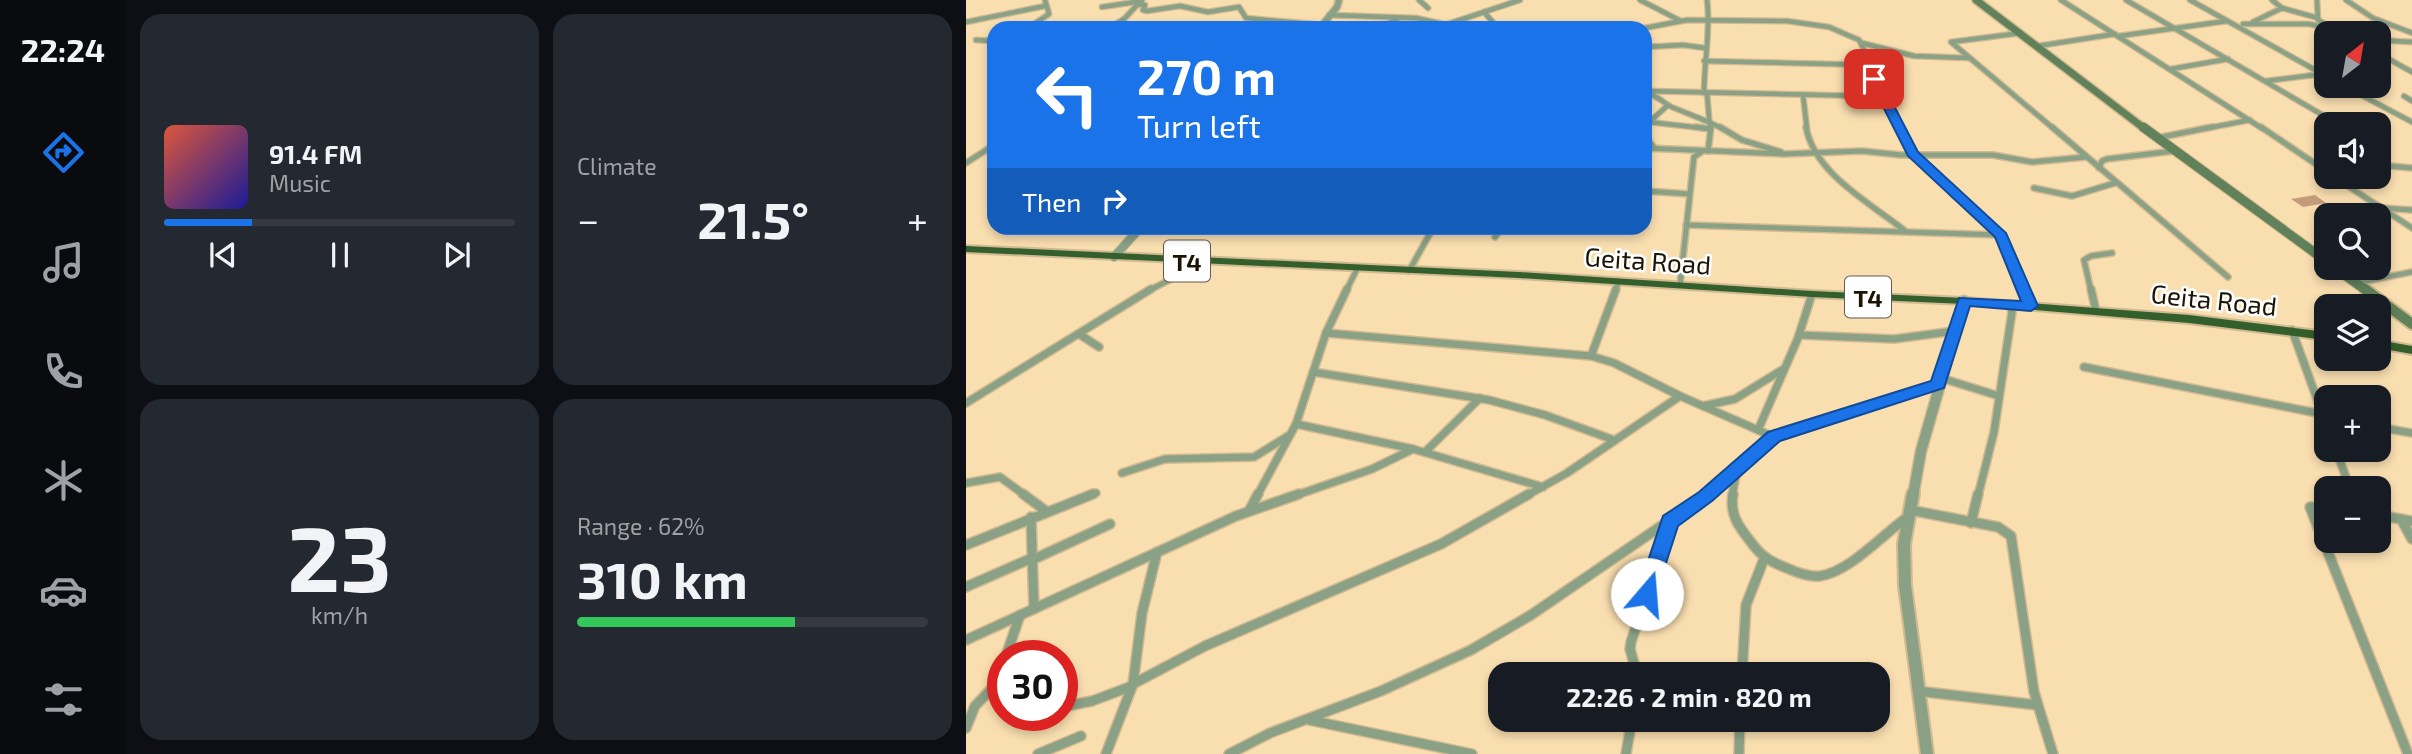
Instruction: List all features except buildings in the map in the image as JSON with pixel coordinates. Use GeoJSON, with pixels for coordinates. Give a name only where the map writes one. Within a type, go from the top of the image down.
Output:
{"type":"FeatureCollection","features":[{"type":"Feature","properties":{"kind":"highway","name":"Geita Road"},"geometry":{"type":"LineString","coordinates":[[966,249],[1964,301],[2096,311],[2314,334]]}},
{"type":"Feature","properties":{"kind":"highway"},"geometry":{"type":"LineString","coordinates":[[2391,346],[2412,349]]}},
{"type":"Feature","properties":{"kind":"main road"},"geometry":{"type":"LineString","coordinates":[[1976,0],[2174,151],[2314,252]]}},
{"type":"Feature","properties":{"kind":"main road"},"geometry":{"type":"LineString","coordinates":[[2352,280],[2412,324]]}},
{"type":"Feature","properties":{"kind":"street"},"geometry":{"type":"LineString","coordinates":[[1325,21],[1337,7],[1339,0]]}},
{"type":"Feature","properties":{"kind":"street"},"geometry":{"type":"LineString","coordinates":[[1419,0],[1428,8]]}},
{"type":"Feature","properties":{"kind":"street"},"geometry":{"type":"LineString","coordinates":[[1456,21],[1517,0]]}},
{"type":"Feature","properties":{"kind":"street"},"geometry":{"type":"LineString","coordinates":[[1640,0],[1656,6],[1680,21]]}},
{"type":"Feature","properties":{"kind":"street"},"geometry":{"type":"LineString","coordinates":[[1706,151],[1711,126],[1705,93],[1704,61],[1710,20],[1707,0]]}},
{"type":"Feature","properties":{"kind":"street"},"geometry":{"type":"LineString","coordinates":[[2061,0],[2314,163]]}},
{"type":"Feature","properties":{"kind":"street"},"geometry":{"type":"LineString","coordinates":[[2126,0],[2318,112]]}},
{"type":"Feature","properties":{"kind":"street"},"geometry":{"type":"LineString","coordinates":[[2190,0],[2314,69]]}},
{"type":"Feature","properties":{"kind":"street"},"geometry":{"type":"LineString","coordinates":[[2272,0],[2282,8],[2321,21]]}},
{"type":"Feature","properties":{"kind":"street"},"geometry":{"type":"LineString","coordinates":[[2317,0],[2318,18]]}},
{"type":"Feature","properties":{"kind":"street"},"geometry":{"type":"LineString","coordinates":[[2346,0],[2373,18],[2412,33]]}},
{"type":"Feature","properties":{"kind":"street"},"geometry":{"type":"LineString","coordinates":[[1102,7],[1140,2],[1145,5],[1143,10],[1147,11],[1180,6],[1208,12],[1239,7],[1245,18],[1274,21]]}},
{"type":"Feature","properties":{"kind":"street"},"geometry":{"type":"LineString","coordinates":[[1121,21],[1140,2]]}},
{"type":"Feature","properties":{"kind":"street"},"geometry":{"type":"LineString","coordinates":[[966,22],[1023,13],[1045,3],[1048,15],[1039,21]]}},
{"type":"Feature","properties":{"kind":"street"},"geometry":{"type":"LineString","coordinates":[[2235,25],[2255,21],[2282,8]]}},
{"type":"Feature","properties":{"kind":"street"},"geometry":{"type":"LineString","coordinates":[[1483,12],[1491,21]]}},
{"type":"Feature","properties":{"kind":"street"},"geometry":{"type":"LineString","coordinates":[[1329,15],[1403,17],[1428,21]]}},
{"type":"Feature","properties":{"kind":"street"},"geometry":{"type":"LineString","coordinates":[[1353,16],[1378,21]]}},
{"type":"Feature","properties":{"kind":"street"},"geometry":{"type":"LineString","coordinates":[[1393,21],[1403,17]]}},
{"type":"Feature","properties":{"kind":"street"},"geometry":{"type":"LineString","coordinates":[[1652,27],[1680,21],[1710,20],[1809,23],[1843,31],[1862,43],[1898,54],[1926,58],[1969,58]]}},
{"type":"Feature","properties":{"kind":"street"},"geometry":{"type":"LineString","coordinates":[[2038,46],[2228,21]]}},
{"type":"Feature","properties":{"kind":"street"},"geometry":{"type":"LineString","coordinates":[[2243,24],[2314,25]]}},
{"type":"Feature","properties":{"kind":"street"},"geometry":{"type":"LineString","coordinates":[[2021,33],[1952,40],[1952,44],[2228,277]]}},
{"type":"Feature","properties":{"kind":"street"},"geometry":{"type":"LineString","coordinates":[[976,40],[987,41]]}},
{"type":"Feature","properties":{"kind":"street"},"geometry":{"type":"LineString","coordinates":[[2391,41],[2412,42]]}},
{"type":"Feature","properties":{"kind":"street"},"geometry":{"type":"LineString","coordinates":[[1862,43],[1880,93],[1890,105],[1914,155],[2001,235],[2031,306]]}},
{"type":"Feature","properties":{"kind":"street"},"geometry":{"type":"LineString","coordinates":[[1652,47],[1676,45],[1705,48]]}},
{"type":"Feature","properties":{"kind":"street"},"geometry":{"type":"LineString","coordinates":[[1704,61],[1871,62],[1898,54]]}},
{"type":"Feature","properties":{"kind":"street"},"geometry":{"type":"LineString","coordinates":[[2171,69],[2229,59]]}},
{"type":"Feature","properties":{"kind":"street"},"geometry":{"type":"LineString","coordinates":[[2391,60],[2412,72]]}},
{"type":"Feature","properties":{"kind":"street"},"geometry":{"type":"LineString","coordinates":[[2266,81],[2314,76]]}},
{"type":"Feature","properties":{"kind":"street"},"geometry":{"type":"LineString","coordinates":[[1652,92],[1865,96],[1880,93]]}},
{"type":"Feature","properties":{"kind":"street"},"geometry":{"type":"LineString","coordinates":[[1803,94],[1810,143],[1816,154],[1832,171],[1904,230]]}},
{"type":"Feature","properties":{"kind":"street"},"geometry":{"type":"LineString","coordinates":[[1652,95],[1745,141],[1790,155]]}},
{"type":"Feature","properties":{"kind":"street"},"geometry":{"type":"LineString","coordinates":[[2404,96],[2412,101]]}},
{"type":"Feature","properties":{"kind":"street"},"geometry":{"type":"LineString","coordinates":[[2367,98],[2412,122]]}},
{"type":"Feature","properties":{"kind":"street"},"geometry":{"type":"LineString","coordinates":[[1652,119],[1668,105]]}},
{"type":"Feature","properties":{"kind":"street"},"geometry":{"type":"LineString","coordinates":[[2403,117],[2412,115]]}},
{"type":"Feature","properties":{"kind":"street"},"geometry":{"type":"LineString","coordinates":[[2157,138],[2250,120]]}},
{"type":"Feature","properties":{"kind":"street"},"geometry":{"type":"LineString","coordinates":[[1652,124],[1711,126]]}},
{"type":"Feature","properties":{"kind":"street"},"geometry":{"type":"LineString","coordinates":[[1652,145],[1654,148],[1790,155],[1863,151],[1914,155],[1994,155],[2030,162],[2103,160],[2174,151]]}},
{"type":"Feature","properties":{"kind":"street"},"geometry":{"type":"LineString","coordinates":[[966,163],[987,150]]}},
{"type":"Feature","properties":{"kind":"street"},"geometry":{"type":"LineString","coordinates":[[1680,285],[1694,157],[1706,151]]}},
{"type":"Feature","properties":{"kind":"street"},"geometry":{"type":"LineString","coordinates":[[966,154],[977,156]]}},
{"type":"Feature","properties":{"kind":"street"},"geometry":{"type":"LineString","coordinates":[[2099,168],[2103,160]]}},
{"type":"Feature","properties":{"kind":"street"},"geometry":{"type":"LineString","coordinates":[[2391,166],[2412,168]]}},
{"type":"Feature","properties":{"kind":"street"},"geometry":{"type":"LineString","coordinates":[[2034,188],[2072,196],[2115,183]]}},
{"type":"Feature","properties":{"kind":"street"},"geometry":{"type":"LineString","coordinates":[[2353,189],[2374,203]]}},
{"type":"Feature","properties":{"kind":"street"},"geometry":{"type":"LineString","coordinates":[[1652,191],[1689,194]]}},
{"type":"Feature","properties":{"kind":"street"},"geometry":{"type":"LineString","coordinates":[[2391,209],[2412,210]]}},
{"type":"Feature","properties":{"kind":"street"},"geometry":{"type":"LineString","coordinates":[[2391,214],[2412,228]]}},
{"type":"Feature","properties":{"kind":"street"},"geometry":{"type":"LineString","coordinates":[[1686,225],[2001,235]]}},
{"type":"Feature","properties":{"kind":"street"},"geometry":{"type":"LineString","coordinates":[[1114,257],[1134,235]]}},
{"type":"Feature","properties":{"kind":"street"},"geometry":{"type":"LineString","coordinates":[[1409,271],[1429,235]]}},
{"type":"Feature","properties":{"kind":"street"},"geometry":{"type":"LineString","coordinates":[[2096,311],[2084,260],[2091,256],[2112,253]]}},
{"type":"Feature","properties":{"kind":"street"},"geometry":{"type":"LineString","coordinates":[[966,403],[1161,283],[1205,262]]}},
{"type":"Feature","properties":{"kind":"street"},"geometry":{"type":"LineString","coordinates":[[1248,511],[1296,425],[1326,333],[1357,269]]}},
{"type":"Feature","properties":{"kind":"street"},"geometry":{"type":"LineString","coordinates":[[2356,283],[2412,272]]}},
{"type":"Feature","properties":{"kind":"street"},"geometry":{"type":"LineString","coordinates":[[1591,356],[1619,281]]}},
{"type":"Feature","properties":{"kind":"street"},"geometry":{"type":"LineString","coordinates":[[1758,430],[1799,335],[1812,294]]}},
{"type":"Feature","properties":{"kind":"street"},"geometry":{"type":"LineString","coordinates":[[1927,754],[1905,586],[1904,544],[1921,451],[1964,301]]}},
{"type":"Feature","properties":{"kind":"street"},"geometry":{"type":"LineString","coordinates":[[1971,523],[1994,432],[2012,312],[2010,304]]}},
{"type":"Feature","properties":{"kind":"street"},"geometry":{"type":"LineString","coordinates":[[2292,330],[2314,390]]}},
{"type":"Feature","properties":{"kind":"street"},"geometry":{"type":"LineString","coordinates":[[1799,335],[1894,339],[1955,331]]}},
{"type":"Feature","properties":{"kind":"street"},"geometry":{"type":"LineString","coordinates":[[1326,333],[1591,356],[1614,363],[1679,396],[1774,437]]}},
{"type":"Feature","properties":{"kind":"street"},"geometry":{"type":"LineString","coordinates":[[1079,334],[1099,347]]}},
{"type":"Feature","properties":{"kind":"street"},"geometry":{"type":"LineString","coordinates":[[2084,367],[2314,416]]}},
{"type":"Feature","properties":{"kind":"street"},"geometry":{"type":"LineString","coordinates":[[1703,406],[1734,399],[1783,369]]}},
{"type":"Feature","properties":{"kind":"street"},"geometry":{"type":"LineString","coordinates":[[1313,372],[1479,398],[1545,415],[1614,440]]}},
{"type":"Feature","properties":{"kind":"street"},"geometry":{"type":"LineString","coordinates":[[1230,754],[1270,733],[1308,720],[1471,650],[1531,615],[1670,522],[1737,470],[1774,437],[1939,381],[1999,396]]}},
{"type":"Feature","properties":{"kind":"street"},"geometry":{"type":"LineString","coordinates":[[1078,704],[1133,685],[1205,646],[1441,544],[1543,487],[1679,396]]}},
{"type":"Feature","properties":{"kind":"street"},"geometry":{"type":"LineString","coordinates":[[1425,452],[1479,398]]}},
{"type":"Feature","properties":{"kind":"street"},"geometry":{"type":"LineString","coordinates":[[1296,425],[1425,452],[1543,487]]}},
{"type":"Feature","properties":{"kind":"street"},"geometry":{"type":"LineString","coordinates":[[2391,429],[2412,433]]}},
{"type":"Feature","properties":{"kind":"street"},"geometry":{"type":"LineString","coordinates":[[1122,473],[1165,459],[1254,457],[1291,434]]}},
{"type":"Feature","properties":{"kind":"street"},"geometry":{"type":"LineString","coordinates":[[966,640],[1248,511],[1372,469],[1413,449]]}},
{"type":"Feature","properties":{"kind":"street"},"geometry":{"type":"LineString","coordinates":[[1737,470],[1731,504],[1734,519],[1765,559],[1800,574],[1821,576],[1871,549],[1909,513],[1998,527],[2011,536],[2037,705],[2053,754]]}},
{"type":"Feature","properties":{"kind":"street"},"geometry":{"type":"LineString","coordinates":[[966,483],[1000,477],[1046,511]]}},
{"type":"Feature","properties":{"kind":"street"},"geometry":{"type":"LineString","coordinates":[[966,544],[1096,494]]}},
{"type":"Feature","properties":{"kind":"street"},"geometry":{"type":"LineString","coordinates":[[1031,517],[1034,609]]}},
{"type":"Feature","properties":{"kind":"street"},"geometry":{"type":"LineString","coordinates":[[2391,517],[2412,521]]}},
{"type":"Feature","properties":{"kind":"street"},"geometry":{"type":"LineString","coordinates":[[2401,519],[2412,539]]}},
{"type":"Feature","properties":{"kind":"street"},"geometry":{"type":"LineString","coordinates":[[1634,662],[1631,642],[1670,522]]}},
{"type":"Feature","properties":{"kind":"street"},"geometry":{"type":"LineString","coordinates":[[966,587],[1110,524]]}},
{"type":"Feature","properties":{"kind":"street"},"geometry":{"type":"LineString","coordinates":[[1106,754],[1133,685],[1142,613],[1157,552]]}},
{"type":"Feature","properties":{"kind":"street"},"geometry":{"type":"LineString","coordinates":[[2328,553],[2408,754]]}},
{"type":"Feature","properties":{"kind":"street"},"geometry":{"type":"LineString","coordinates":[[1743,662],[1746,606],[1765,559]]}},
{"type":"Feature","properties":{"kind":"street"},"geometry":{"type":"LineString","coordinates":[[1011,640],[1020,615]]}},
{"type":"Feature","properties":{"kind":"street"},"geometry":{"type":"LineString","coordinates":[[1917,691],[2037,705]]}},
{"type":"Feature","properties":{"kind":"street"},"geometry":{"type":"LineString","coordinates":[[966,727],[975,706],[987,693]]}},
{"type":"Feature","properties":{"kind":"street"},"geometry":{"type":"LineString","coordinates":[[1308,720],[1472,754]]}},
{"type":"Feature","properties":{"kind":"street"},"geometry":{"type":"LineString","coordinates":[[1626,754],[1630,732]]}},
{"type":"Feature","properties":{"kind":"street"},"geometry":{"type":"LineString","coordinates":[[1739,754],[1740,732]]}},
{"type":"Feature","properties":{"kind":"street"},"geometry":{"type":"LineString","coordinates":[[1038,754],[1081,736]]}},
{"type":"Feature","properties":{"kind":"route"},"geometry":{"type":"LineString","coordinates":[[1647,594],[1670,522],[1706,496],[1774,437],[1938,384],[1964,301],[2031,306],[2001,235],[1913,153],[1874,79]]}}]}
